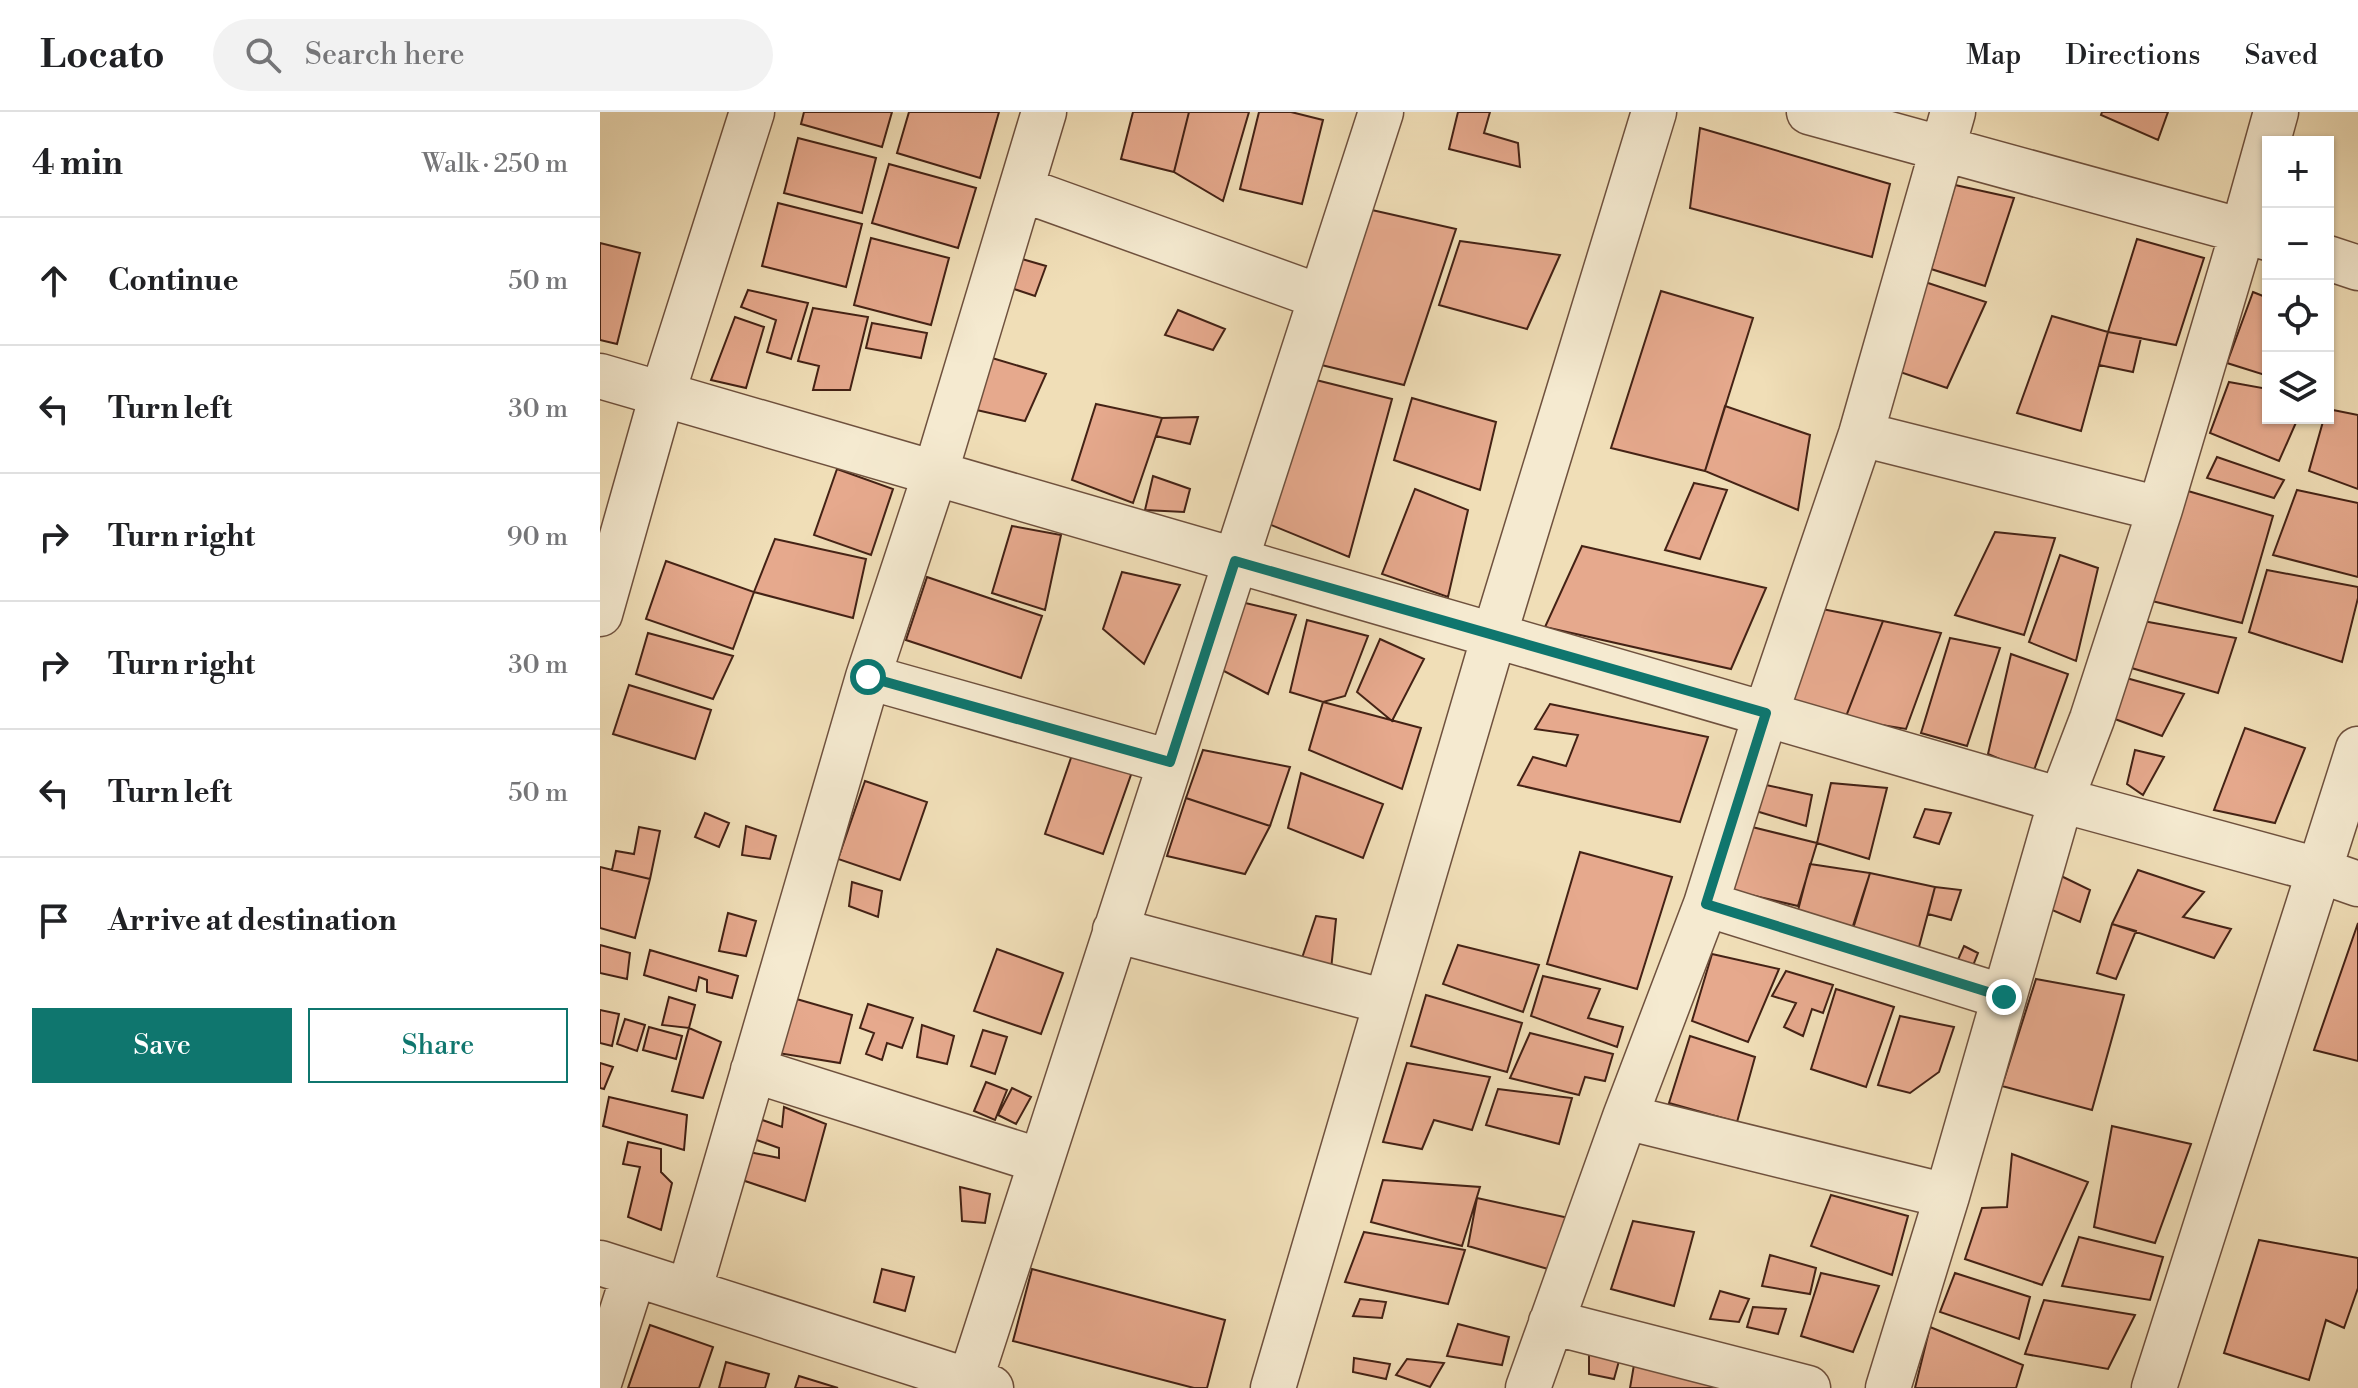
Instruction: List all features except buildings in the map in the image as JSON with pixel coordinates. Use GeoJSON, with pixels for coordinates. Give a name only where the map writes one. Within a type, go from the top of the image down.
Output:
{"type":"FeatureCollection","features":[{"type":"Feature","properties":{"kind":"street"},"geometry":{"type":"LineString","coordinates":[[600,614],[662,395],[752,112]]}},
{"type":"Feature","properties":{"kind":"street"},"geometry":{"type":"LineString","coordinates":[[689,1291],[868,677],[935,474],[1044,112]]}},
{"type":"Feature","properties":{"kind":"street"},"geometry":{"type":"LineString","coordinates":[[600,1380],[617,1268],[980,1385],[1041,1161],[1381,112]]}},
{"type":"Feature","properties":{"kind":"street"},"geometry":{"type":"LineString","coordinates":[[1273,1388],[1494,636],[1654,112]]}},
{"type":"Feature","properties":{"kind":"street"},"geometry":{"type":"LineString","coordinates":[[1809,112],[1949,131],[2256,234]]}},
{"type":"Feature","properties":{"kind":"street"},"geometry":{"type":"LineString","coordinates":[[1888,1388],[1947,1196],[2061,800],[2092,719],[2160,509],[2256,234],[2276,112]]}},
{"type":"Feature","properties":{"kind":"street"},"geometry":{"type":"LineString","coordinates":[[1528,1388],[1625,1117],[1706,904],[1766,713],[1861,434],[1949,131]]}},
{"type":"Feature","properties":{"kind":"street"},"geometry":{"type":"LineString","coordinates":[[1021,189],[1321,297]]}},
{"type":"Feature","properties":{"kind":"street"},"geometry":{"type":"LineString","coordinates":[[2334,260],[2358,268]]}},
{"type":"Feature","properties":{"kind":"street"},"geometry":{"type":"LineString","coordinates":[[600,376],[2061,800],[2338,877]]}},
{"type":"Feature","properties":{"kind":"street"},"geometry":{"type":"LineString","coordinates":[[1861,434],[2160,509]]}},
{"type":"Feature","properties":{"kind":"street"},"geometry":{"type":"LineString","coordinates":[[868,677],[1170,762]]}},
{"type":"Feature","properties":{"kind":"street"},"geometry":{"type":"LineString","coordinates":[[2154,1388],[2338,877],[2358,749]]}},
{"type":"Feature","properties":{"kind":"street"},"geometry":{"type":"LineString","coordinates":[[1706,904],[2004,997]]}},
{"type":"Feature","properties":{"kind":"street"},"geometry":{"type":"LineString","coordinates":[[1115,930],[1386,1002]]}},
{"type":"Feature","properties":{"kind":"street"},"geometry":{"type":"LineString","coordinates":[[753,1070],[1041,1161]]}},
{"type":"Feature","properties":{"kind":"street"},"geometry":{"type":"LineString","coordinates":[[1625,1117],[1947,1196]]}},
{"type":"Feature","properties":{"kind":"street"},"geometry":{"type":"LineString","coordinates":[[1551,1322],[1808,1388]]}},
{"type":"Feature","properties":{"kind":"route"},"geometry":{"type":"LineString","coordinates":[[868,677],[1170,762],[1235,561],[1766,713],[1706,904],[2004,997]]}}]}
